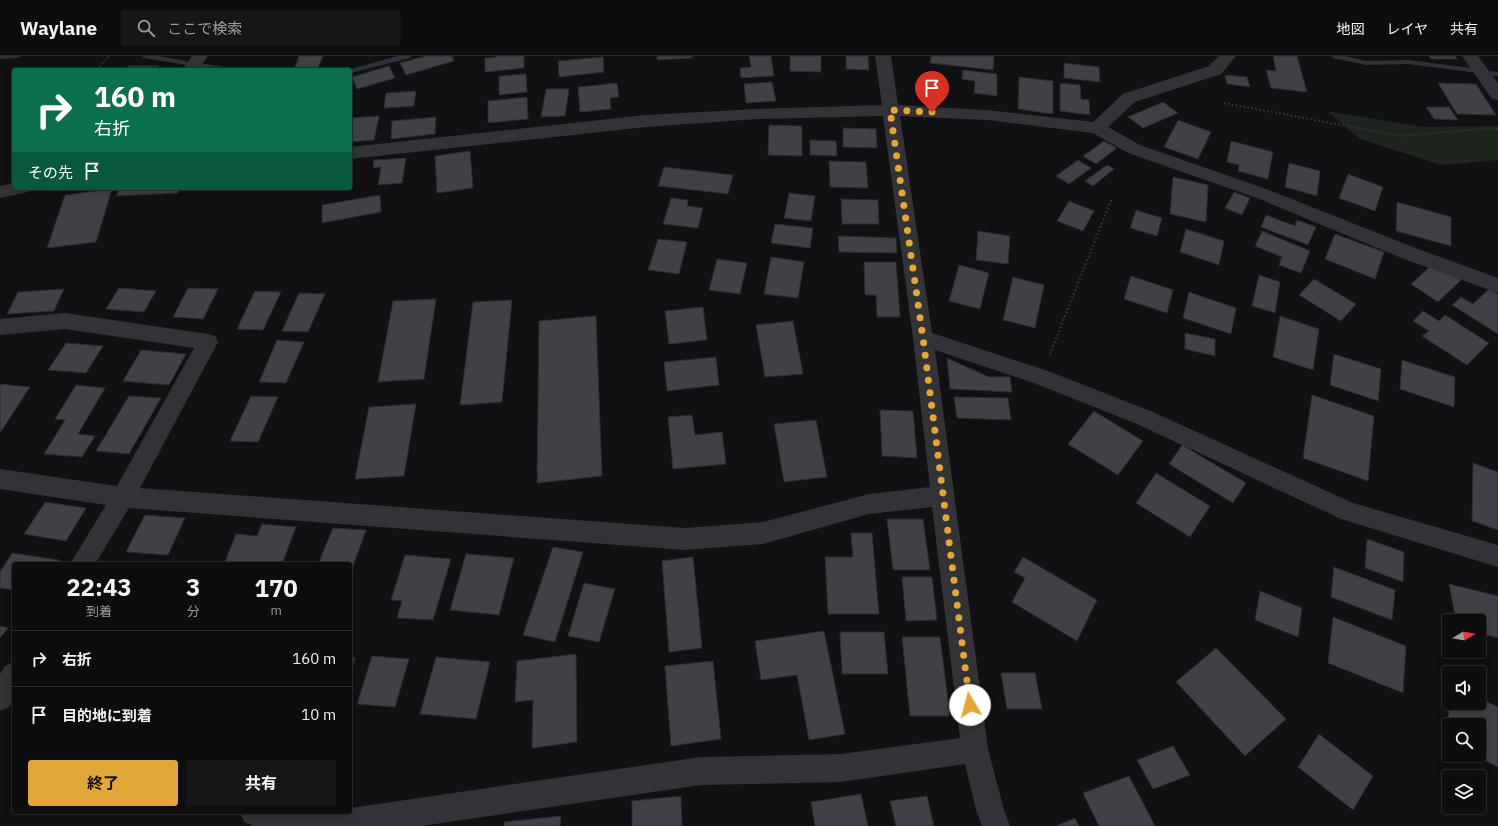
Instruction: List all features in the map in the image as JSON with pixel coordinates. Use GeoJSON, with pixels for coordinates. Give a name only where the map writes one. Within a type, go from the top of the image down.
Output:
{"type":"FeatureCollection","features":[{"type":"Feature","properties":{"kind":"street"},"geometry":{"type":"LineString","coordinates":[[191,68],[200,56]]}},
{"type":"Feature","properties":{"kind":"street"},"geometry":{"type":"LineString","coordinates":[[883,56],[923,338],[975,750],[990,810],[996,826]]}},
{"type":"Feature","properties":{"kind":"street"},"geometry":{"type":"LineString","coordinates":[[1097,128],[1129,98],[1215,70],[1228,56]]}},
{"type":"Feature","properties":{"kind":"street"},"geometry":{"type":"LineString","coordinates":[[1470,56],[1498,95]]}},
{"type":"Feature","properties":{"kind":"street"},"geometry":{"type":"LineString","coordinates":[[352,153],[646,121],[757,114],[890,110],[987,116],[1097,128],[1134,149],[1263,194],[1411,254],[1498,286]]}},
{"type":"Feature","properties":{"kind":"street"},"geometry":{"type":"LineString","coordinates":[[0,192],[12,190]]}},
{"type":"Feature","properties":{"kind":"street"},"geometry":{"type":"LineString","coordinates":[[0,327],[65,321],[208,342],[123,497],[83,562]]}},
{"type":"Feature","properties":{"kind":"street"},"geometry":{"type":"LineString","coordinates":[[923,338],[1041,377],[1145,418],[1349,512],[1498,556]]}},
{"type":"Feature","properties":{"kind":"street"},"geometry":{"type":"LineString","coordinates":[[0,479],[123,497],[685,539],[763,533],[869,504],[942,496]]}},
{"type":"Feature","properties":{"kind":"street"},"geometry":{"type":"LineString","coordinates":[[0,698],[12,678]]}},
{"type":"Feature","properties":{"kind":"street"},"geometry":{"type":"LineString","coordinates":[[274,814],[354,822],[701,771],[841,768],[975,750]]}},
{"type":"Feature","properties":{"kind":"path"},"geometry":{"type":"LineString","coordinates":[[100,68],[109,56]]}},
{"type":"Feature","properties":{"kind":"path"},"geometry":{"type":"LineString","coordinates":[[1224,103],[1400,136],[1492,128],[1498,129]]}},
{"type":"Feature","properties":{"kind":"path"},"geometry":{"type":"LineString","coordinates":[[1041,377],[1112,198]]}},
{"type":"Feature","properties":{"kind":"shaded area"},"geometry":{"type":"Polygon","coordinates":[[[1327,111],[1424,127],[1498,126],[1498,160],[1442,165],[1360,139],[1327,111]]]}},
{"type":"Feature","properties":{"kind":"building"},"geometry":{"type":"Polygon","coordinates":[[[299,56],[323,56],[318,68],[295,68],[299,56]]]}},
{"type":"Feature","properties":{"kind":"building"},"geometry":{"type":"Polygon","coordinates":[[[426,56],[452,56],[454,61],[406,75],[400,63],[426,56]]]}},
{"type":"Feature","properties":{"kind":"building"},"geometry":{"type":"Polygon","coordinates":[[[496,56],[524,56],[524,68],[485,72],[485,58],[496,56]]]}},
{"type":"Feature","properties":{"kind":"building"},"geometry":{"type":"Polygon","coordinates":[[[657,56],[692,56],[692,58],[657,60],[657,56]]]}},
{"type":"Feature","properties":{"kind":"building"},"geometry":{"type":"Polygon","coordinates":[[[749,56],[771,56],[774,76],[741,78],[740,68],[751,67],[749,56]]]}},
{"type":"Feature","properties":{"kind":"building"},"geometry":{"type":"Polygon","coordinates":[[[790,56],[821,56],[821,72],[790,71],[790,56]]]}},
{"type":"Feature","properties":{"kind":"building"},"geometry":{"type":"Polygon","coordinates":[[[846,56],[868,56],[869,70],[846,69],[846,56]]]}},
{"type":"Feature","properties":{"kind":"building"},"geometry":{"type":"Polygon","coordinates":[[[931,56],[994,56],[993,70],[930,63],[931,56]]]}},
{"type":"Feature","properties":{"kind":"building"},"geometry":{"type":"Polygon","coordinates":[[[1273,56],[1297,56],[1307,92],[1271,88],[1266,70],[1276,71],[1273,56]]]}},
{"type":"Feature","properties":{"kind":"building"},"geometry":{"type":"Polygon","coordinates":[[[1429,56],[1455,56],[1457,59],[1431,59],[1429,56]]]}},
{"type":"Feature","properties":{"kind":"building"},"geometry":{"type":"Polygon","coordinates":[[[603,57],[604,72],[559,77],[558,61],[603,57]]]}},
{"type":"Feature","properties":{"kind":"building"},"geometry":{"type":"Polygon","coordinates":[[[1064,63],[1099,67],[1100,82],[1064,78],[1064,63]]]}},
{"type":"Feature","properties":{"kind":"building"},"geometry":{"type":"Polygon","coordinates":[[[128,66],[159,66],[158,68],[126,68],[128,66]]]}},
{"type":"Feature","properties":{"kind":"building"},"geometry":{"type":"Polygon","coordinates":[[[389,66],[395,78],[357,89],[352,77],[389,66]]]}},
{"type":"Feature","properties":{"kind":"building"},"geometry":{"type":"Polygon","coordinates":[[[963,70],[997,74],[997,96],[974,93],[975,81],[962,79],[963,70]]]}},
{"type":"Feature","properties":{"kind":"building"},"geometry":{"type":"Polygon","coordinates":[[[526,74],[527,92],[499,95],[499,76],[526,74]]]}},
{"type":"Feature","properties":{"kind":"building"},"geometry":{"type":"Polygon","coordinates":[[[1225,75],[1247,77],[1250,87],[1227,84],[1225,75]]]}},
{"type":"Feature","properties":{"kind":"building"},"geometry":{"type":"Polygon","coordinates":[[[1019,77],[1053,81],[1053,114],[1018,109],[1019,77]]]}},
{"type":"Feature","properties":{"kind":"building"},"geometry":{"type":"Polygon","coordinates":[[[772,82],[776,101],[746,103],[744,84],[772,82]]]}},
{"type":"Feature","properties":{"kind":"building"},"geometry":{"type":"Polygon","coordinates":[[[617,83],[619,97],[610,98],[611,109],[580,112],[578,87],[617,83]]]}},
{"type":"Feature","properties":{"kind":"building"},"geometry":{"type":"Polygon","coordinates":[[[1060,83],[1080,85],[1081,99],[1089,100],[1090,115],[1060,111],[1060,83]]]}},
{"type":"Feature","properties":{"kind":"building"},"geometry":{"type":"Polygon","coordinates":[[[1438,83],[1476,84],[1496,115],[1457,114],[1438,83]]]}},
{"type":"Feature","properties":{"kind":"building"},"geometry":{"type":"Polygon","coordinates":[[[546,89],[569,89],[565,116],[541,117],[546,89]]]}},
{"type":"Feature","properties":{"kind":"building"},"geometry":{"type":"Polygon","coordinates":[[[416,91],[414,106],[384,108],[386,93],[416,91]]]}},
{"type":"Feature","properties":{"kind":"building"},"geometry":{"type":"Polygon","coordinates":[[[527,97],[528,119],[488,123],[488,101],[527,97]]]}},
{"type":"Feature","properties":{"kind":"building"},"geometry":{"type":"Polygon","coordinates":[[[1163,102],[1178,113],[1143,128],[1128,117],[1163,102]]]}},
{"type":"Feature","properties":{"kind":"building"},"geometry":{"type":"Polygon","coordinates":[[[1426,107],[1449,107],[1458,120],[1434,119],[1426,107]]]}},
{"type":"Feature","properties":{"kind":"building"},"geometry":{"type":"Polygon","coordinates":[[[379,116],[374,140],[352,142],[352,118],[379,116]]]}},
{"type":"Feature","properties":{"kind":"building"},"geometry":{"type":"Polygon","coordinates":[[[436,117],[435,134],[391,139],[392,121],[436,117]]]}},
{"type":"Feature","properties":{"kind":"building"},"geometry":{"type":"Polygon","coordinates":[[[1178,120],[1211,132],[1198,159],[1164,147],[1178,120]]]}},
{"type":"Feature","properties":{"kind":"building"},"geometry":{"type":"Polygon","coordinates":[[[769,125],[802,126],[802,156],[768,155],[769,125]]]}},
{"type":"Feature","properties":{"kind":"building"},"geometry":{"type":"Polygon","coordinates":[[[843,128],[876,129],[877,148],[843,147],[843,128]]]}},
{"type":"Feature","properties":{"kind":"building"},"geometry":{"type":"Polygon","coordinates":[[[810,140],[836,141],[837,156],[810,155],[810,140]]]}},
{"type":"Feature","properties":{"kind":"building"},"geometry":{"type":"Polygon","coordinates":[[[1104,141],[1117,148],[1096,164],[1083,156],[1104,141]]]}},
{"type":"Feature","properties":{"kind":"building"},"geometry":{"type":"Polygon","coordinates":[[[1231,141],[1273,152],[1268,179],[1238,171],[1239,165],[1227,162],[1231,141]]]}},
{"type":"Feature","properties":{"kind":"building"},"geometry":{"type":"Polygon","coordinates":[[[470,151],[473,188],[437,193],[435,156],[470,151]]]}},
{"type":"Feature","properties":{"kind":"building"},"geometry":{"type":"Polygon","coordinates":[[[406,158],[402,183],[378,185],[381,167],[373,168],[374,160],[406,158]]]}},
{"type":"Feature","properties":{"kind":"building"},"geometry":{"type":"Polygon","coordinates":[[[1078,160],[1091,168],[1069,184],[1056,176],[1078,160]]]}},
{"type":"Feature","properties":{"kind":"building"},"geometry":{"type":"Polygon","coordinates":[[[829,161],[866,162],[868,188],[830,187],[829,161]]]}},
{"type":"Feature","properties":{"kind":"building"},"geometry":{"type":"Polygon","coordinates":[[[1289,163],[1320,171],[1317,196],[1285,187],[1289,163]]]}},
{"type":"Feature","properties":{"kind":"building"},"geometry":{"type":"Polygon","coordinates":[[[1107,165],[1114,169],[1093,186],[1085,181],[1107,165]]]}},
{"type":"Feature","properties":{"kind":"building"},"geometry":{"type":"Polygon","coordinates":[[[664,167],[733,175],[728,194],[658,186],[664,167]]]}},
{"type":"Feature","properties":{"kind":"building"},"geometry":{"type":"Polygon","coordinates":[[[1348,174],[1383,187],[1375,211],[1339,198],[1348,174]]]}},
{"type":"Feature","properties":{"kind":"building"},"geometry":{"type":"Polygon","coordinates":[[[1173,177],[1208,185],[1206,222],[1170,214],[1173,177]]]}},
{"type":"Feature","properties":{"kind":"building"},"geometry":{"type":"Polygon","coordinates":[[[112,190],[96,242],[47,248],[65,195],[112,190]]]}},
{"type":"Feature","properties":{"kind":"building"},"geometry":{"type":"Polygon","coordinates":[[[119,190],[179,190],[178,193],[116,196],[119,190]]]}},
{"type":"Feature","properties":{"kind":"building"},"geometry":{"type":"Polygon","coordinates":[[[1234,192],[1250,198],[1242,215],[1225,208],[1234,192]]]}},
{"type":"Feature","properties":{"kind":"building"},"geometry":{"type":"Polygon","coordinates":[[[789,193],[815,196],[811,221],[784,218],[789,193]]]}},
{"type":"Feature","properties":{"kind":"building"},"geometry":{"type":"Polygon","coordinates":[[[380,195],[381,212],[322,223],[322,205],[380,195]]]}},
{"type":"Feature","properties":{"kind":"building"},"geometry":{"type":"Polygon","coordinates":[[[671,198],[688,200],[687,206],[703,208],[698,228],[663,224],[671,198]]]}},
{"type":"Feature","properties":{"kind":"building"},"geometry":{"type":"Polygon","coordinates":[[[841,199],[878,200],[879,224],[842,224],[841,199]]]}},
{"type":"Feature","properties":{"kind":"building"},"geometry":{"type":"Polygon","coordinates":[[[1069,201],[1094,211],[1083,231],[1057,221],[1069,201]]]}},
{"type":"Feature","properties":{"kind":"building"},"geometry":{"type":"Polygon","coordinates":[[[1397,202],[1451,217],[1451,246],[1396,231],[1397,202]]]}},
{"type":"Feature","properties":{"kind":"building"},"geometry":{"type":"Polygon","coordinates":[[[1136,210],[1162,218],[1157,236],[1130,228],[1136,210]]]}},
{"type":"Feature","properties":{"kind":"building"},"geometry":{"type":"Polygon","coordinates":[[[1266,215],[1295,226],[1297,220],[1316,227],[1308,245],[1261,227],[1266,215]]]}},
{"type":"Feature","properties":{"kind":"building"},"geometry":{"type":"Polygon","coordinates":[[[775,224],[813,228],[810,248],[771,243],[775,224]]]}},
{"type":"Feature","properties":{"kind":"building"},"geometry":{"type":"Polygon","coordinates":[[[1186,229],[1224,241],[1219,265],[1180,252],[1186,229]]]}},
{"type":"Feature","properties":{"kind":"building"},"geometry":{"type":"Polygon","coordinates":[[[978,231],[1010,236],[1008,264],[976,260],[978,231]]]}},
{"type":"Feature","properties":{"kind":"building"},"geometry":{"type":"Polygon","coordinates":[[[1262,231],[1310,251],[1301,273],[1279,265],[1282,257],[1255,246],[1262,231]]]}},
{"type":"Feature","properties":{"kind":"building"},"geometry":{"type":"Polygon","coordinates":[[[1335,234],[1384,252],[1375,279],[1325,259],[1335,234]]]}},
{"type":"Feature","properties":{"kind":"building"},"geometry":{"type":"Polygon","coordinates":[[[838,236],[896,238],[897,253],[839,252],[838,236]]]}},
{"type":"Feature","properties":{"kind":"building"},"geometry":{"type":"Polygon","coordinates":[[[658,239],[687,242],[679,274],[648,270],[658,239]]]}},
{"type":"Feature","properties":{"kind":"building"},"geometry":{"type":"Polygon","coordinates":[[[771,257],[804,262],[798,298],[764,294],[771,257]]]}},
{"type":"Feature","properties":{"kind":"building"},"geometry":{"type":"Polygon","coordinates":[[[717,259],[747,263],[740,294],[709,290],[717,259]]]}},
{"type":"Feature","properties":{"kind":"building"},"geometry":{"type":"Polygon","coordinates":[[[864,262],[896,262],[900,317],[877,317],[876,295],[865,295],[864,262]]]}},
{"type":"Feature","properties":{"kind":"building"},"geometry":{"type":"Polygon","coordinates":[[[1434,263],[1461,280],[1438,302],[1411,284],[1434,263]]]}},
{"type":"Feature","properties":{"kind":"building"},"geometry":{"type":"Polygon","coordinates":[[[959,265],[989,273],[980,309],[949,301],[959,265]]]}},
{"type":"Feature","properties":{"kind":"building"},"geometry":{"type":"Polygon","coordinates":[[[1259,275],[1280,282],[1275,313],[1252,306],[1259,275]]]}},
{"type":"Feature","properties":{"kind":"building"},"geometry":{"type":"Polygon","coordinates":[[[1131,276],[1173,290],[1167,313],[1124,299],[1131,276]]]}},
{"type":"Feature","properties":{"kind":"building"},"geometry":{"type":"Polygon","coordinates":[[[1013,277],[1044,285],[1035,328],[1003,320],[1013,277]]]}},
{"type":"Feature","properties":{"kind":"building"},"geometry":{"type":"Polygon","coordinates":[[[1314,279],[1356,304],[1341,321],[1299,295],[1314,279]]]}},
{"type":"Feature","properties":{"kind":"building"},"geometry":{"type":"Polygon","coordinates":[[[119,288],[156,291],[144,312],[106,309],[119,288]]]}},
{"type":"Feature","properties":{"kind":"building"},"geometry":{"type":"Polygon","coordinates":[[[188,288],[218,289],[203,319],[173,317],[188,288]]]}},
{"type":"Feature","properties":{"kind":"building"},"geometry":{"type":"Polygon","coordinates":[[[64,289],[54,311],[7,314],[18,292],[64,289]]]}},
{"type":"Feature","properties":{"kind":"building"},"geometry":{"type":"Polygon","coordinates":[[[1489,289],[1498,294],[1498,334],[1452,305],[1461,297],[1473,304],[1489,289]]]}},
{"type":"Feature","properties":{"kind":"building"},"geometry":{"type":"Polygon","coordinates":[[[255,291],[281,292],[263,330],[237,329],[255,291]]]}},
{"type":"Feature","properties":{"kind":"building"},"geometry":{"type":"Polygon","coordinates":[[[1189,292],[1236,308],[1231,334],[1183,318],[1189,292]]]}},
{"type":"Feature","properties":{"kind":"building"},"geometry":{"type":"Polygon","coordinates":[[[299,293],[325,294],[308,332],[282,331],[299,293]]]}},
{"type":"Feature","properties":{"kind":"building"},"geometry":{"type":"Polygon","coordinates":[[[436,299],[424,379],[378,382],[393,301],[436,299]]]}},
{"type":"Feature","properties":{"kind":"building"},"geometry":{"type":"Polygon","coordinates":[[[512,300],[502,402],[460,405],[473,302],[512,300]]]}},
{"type":"Feature","properties":{"kind":"building"},"geometry":{"type":"Polygon","coordinates":[[[703,307],[707,340],[669,344],[665,311],[703,307]]]}},
{"type":"Feature","properties":{"kind":"building"},"geometry":{"type":"Polygon","coordinates":[[[1423,311],[1439,321],[1445,315],[1489,343],[1467,365],[1422,336],[1429,331],[1413,321],[1423,311]]]}},
{"type":"Feature","properties":{"kind":"building"},"geometry":{"type":"Polygon","coordinates":[[[596,316],[602,476],[537,483],[539,321],[596,316]]]}},
{"type":"Feature","properties":{"kind":"building"},"geometry":{"type":"Polygon","coordinates":[[[1280,316],[1319,329],[1313,370],[1273,357],[1280,316]]]}},
{"type":"Feature","properties":{"kind":"building"},"geometry":{"type":"Polygon","coordinates":[[[793,321],[803,374],[765,377],[756,325],[793,321]]]}},
{"type":"Feature","properties":{"kind":"building"},"geometry":{"type":"Polygon","coordinates":[[[1185,333],[1215,339],[1215,356],[1185,349],[1185,333]]]}},
{"type":"Feature","properties":{"kind":"building"},"geometry":{"type":"Polygon","coordinates":[[[277,340],[304,342],[286,383],[259,382],[277,340]]]}},
{"type":"Feature","properties":{"kind":"building"},"geometry":{"type":"Polygon","coordinates":[[[66,343],[103,346],[86,373],[48,370],[66,343]]]}},
{"type":"Feature","properties":{"kind":"building"},"geometry":{"type":"Polygon","coordinates":[[[141,350],[186,354],[169,385],[123,381],[141,350]]]}},
{"type":"Feature","properties":{"kind":"building"},"geometry":{"type":"Polygon","coordinates":[[[1334,354],[1381,369],[1378,401],[1330,385],[1334,354]]]}},
{"type":"Feature","properties":{"kind":"building"},"geometry":{"type":"Polygon","coordinates":[[[716,357],[719,385],[667,391],[664,362],[716,357]]]}},
{"type":"Feature","properties":{"kind":"building"},"geometry":{"type":"Polygon","coordinates":[[[947,358],[989,377],[1010,377],[1012,392],[950,389],[947,358]]]}},
{"type":"Feature","properties":{"kind":"building"},"geometry":{"type":"Polygon","coordinates":[[[1402,360],[1455,377],[1454,407],[1400,389],[1402,360]]]}},
{"type":"Feature","properties":{"kind":"building"},"geometry":{"type":"Polygon","coordinates":[[[0,384],[30,387],[0,433],[0,384]]]}},
{"type":"Feature","properties":{"kind":"building"},"geometry":{"type":"Polygon","coordinates":[[[76,385],[105,388],[78,434],[95,436],[82,457],[44,454],[65,420],[55,419],[76,385]]]}},
{"type":"Feature","properties":{"kind":"building"},"geometry":{"type":"Polygon","coordinates":[[[1312,395],[1374,416],[1368,481],[1303,458],[1312,395]]]}},
{"type":"Feature","properties":{"kind":"building"},"geometry":{"type":"Polygon","coordinates":[[[129,396],[161,398],[129,454],[96,451],[129,396]]]}},
{"type":"Feature","properties":{"kind":"building"},"geometry":{"type":"Polygon","coordinates":[[[251,396],[278,397],[258,442],[230,441],[251,396]]]}},
{"type":"Feature","properties":{"kind":"building"},"geometry":{"type":"Polygon","coordinates":[[[954,397],[1008,398],[1011,420],[957,418],[954,397]]]}},
{"type":"Feature","properties":{"kind":"building"},"geometry":{"type":"Polygon","coordinates":[[[416,404],[404,476],[355,479],[369,407],[416,404]]]}},
{"type":"Feature","properties":{"kind":"building"},"geometry":{"type":"Polygon","coordinates":[[[880,410],[913,411],[917,458],[882,456],[880,410]]]}},
{"type":"Feature","properties":{"kind":"building"},"geometry":{"type":"Polygon","coordinates":[[[1094,411],[1143,441],[1118,475],[1068,444],[1094,411]]]}},
{"type":"Feature","properties":{"kind":"building"},"geometry":{"type":"Polygon","coordinates":[[[692,415],[695,435],[722,432],[726,464],[673,469],[668,417],[692,415]]]}},
{"type":"Feature","properties":{"kind":"building"},"geometry":{"type":"Polygon","coordinates":[[[816,420],[827,477],[784,482],[774,424],[816,420]]]}},
{"type":"Feature","properties":{"kind":"building"},"geometry":{"type":"Polygon","coordinates":[[[1182,445],[1246,483],[1233,503],[1169,464],[1182,445]]]}},
{"type":"Feature","properties":{"kind":"building"},"geometry":{"type":"Polygon","coordinates":[[[1473,463],[1498,472],[1498,530],[1472,521],[1473,463]]]}},
{"type":"Feature","properties":{"kind":"building"},"geometry":{"type":"Polygon","coordinates":[[[1156,473],[1210,506],[1190,537],[1136,503],[1156,473]]]}},
{"type":"Feature","properties":{"kind":"building"},"geometry":{"type":"Polygon","coordinates":[[[45,502],[86,508],[66,541],[24,534],[45,502]]]}},
{"type":"Feature","properties":{"kind":"building"},"geometry":{"type":"Polygon","coordinates":[[[145,515],[185,518],[168,555],[126,552],[145,515]]]}},
{"type":"Feature","properties":{"kind":"building"},"geometry":{"type":"Polygon","coordinates":[[[887,519],[923,519],[930,570],[893,570],[887,519]]]}},
{"type":"Feature","properties":{"kind":"building"},"geometry":{"type":"Polygon","coordinates":[[[262,524],[296,527],[283,562],[225,562],[236,534],[257,536],[262,524]]]}},
{"type":"Feature","properties":{"kind":"building"},"geometry":{"type":"Polygon","coordinates":[[[333,528],[366,530],[352,569],[352,562],[319,562],[333,528]]]}},
{"type":"Feature","properties":{"kind":"building"},"geometry":{"type":"Polygon","coordinates":[[[851,533],[872,533],[879,614],[828,614],[825,557],[853,557],[851,533]]]}},
{"type":"Feature","properties":{"kind":"building"},"geometry":{"type":"Polygon","coordinates":[[[1367,539],[1404,552],[1403,582],[1365,568],[1367,539]]]}},
{"type":"Feature","properties":{"kind":"building"},"geometry":{"type":"Polygon","coordinates":[[[553,547],[583,552],[555,642],[523,635],[553,547]]]}},
{"type":"Feature","properties":{"kind":"building"},"geometry":{"type":"Polygon","coordinates":[[[12,553],[59,560],[58,562],[12,562],[12,590],[0,588],[0,572],[12,553]]]}},
{"type":"Feature","properties":{"kind":"building"},"geometry":{"type":"Polygon","coordinates":[[[466,554],[514,558],[499,615],[450,610],[466,554]]]}},
{"type":"Feature","properties":{"kind":"building"},"geometry":{"type":"Polygon","coordinates":[[[405,555],[451,559],[433,620],[397,618],[402,601],[391,600],[405,555]]]}},
{"type":"Feature","properties":{"kind":"building"},"geometry":{"type":"Polygon","coordinates":[[[693,557],[702,648],[669,652],[662,561],[693,557]]]}},
{"type":"Feature","properties":{"kind":"building"},"geometry":{"type":"Polygon","coordinates":[[[1023,557],[1097,600],[1077,641],[1012,602],[1025,578],[1014,572],[1023,557]]]}},
{"type":"Feature","properties":{"kind":"building"},"geometry":{"type":"Polygon","coordinates":[[[1334,567],[1395,590],[1392,620],[1331,597],[1334,567]]]}},
{"type":"Feature","properties":{"kind":"building"},"geometry":{"type":"Polygon","coordinates":[[[902,577],[932,577],[937,620],[906,621],[902,577]]]}},
{"type":"Feature","properties":{"kind":"building"},"geometry":{"type":"Polygon","coordinates":[[[584,583],[615,589],[599,642],[568,636],[584,583]]]}},
{"type":"Feature","properties":{"kind":"building"},"geometry":{"type":"Polygon","coordinates":[[[1449,584],[1498,596],[1498,638],[1486,635],[1486,614],[1455,614],[1449,584]]]}},
{"type":"Feature","properties":{"kind":"building"},"geometry":{"type":"Polygon","coordinates":[[[1260,591],[1302,608],[1298,637],[1255,620],[1260,591]]]}},
{"type":"Feature","properties":{"kind":"building"},"geometry":{"type":"Polygon","coordinates":[[[1333,617],[1406,646],[1403,693],[1328,663],[1333,617]]]}},
{"type":"Feature","properties":{"kind":"building"},"geometry":{"type":"Polygon","coordinates":[[[0,626],[8,628],[0,638],[0,626]]]}},
{"type":"Feature","properties":{"kind":"building"},"geometry":{"type":"Polygon","coordinates":[[[824,631],[845,734],[809,740],[797,675],[761,680],[755,641],[824,631]]]}},
{"type":"Feature","properties":{"kind":"building"},"geometry":{"type":"Polygon","coordinates":[[[840,632],[884,632],[888,674],[842,674],[840,632]]]}},
{"type":"Feature","properties":{"kind":"building"},"geometry":{"type":"Polygon","coordinates":[[[902,637],[940,637],[950,716],[910,716],[902,637]]]}},
{"type":"Feature","properties":{"kind":"building"},"geometry":{"type":"Polygon","coordinates":[[[1216,648],[1286,719],[1245,756],[1176,682],[1216,648]]]}},
{"type":"Feature","properties":{"kind":"building"},"geometry":{"type":"Polygon","coordinates":[[[576,654],[577,742],[532,748],[533,700],[515,702],[517,661],[576,654]]]}},
{"type":"Feature","properties":{"kind":"building"},"geometry":{"type":"Polygon","coordinates":[[[372,656],[409,659],[395,707],[357,704],[372,656]]]}},
{"type":"Feature","properties":{"kind":"building"},"geometry":{"type":"Polygon","coordinates":[[[352,657],[355,658],[352,667],[352,657]]]}},
{"type":"Feature","properties":{"kind":"building"},"geometry":{"type":"Polygon","coordinates":[[[436,657],[490,662],[476,719],[420,714],[436,657]]]}},
{"type":"Feature","properties":{"kind":"building"},"geometry":{"type":"Polygon","coordinates":[[[713,661],[721,739],[671,746],[665,666],[713,661]]]}},
{"type":"Feature","properties":{"kind":"building"},"geometry":{"type":"Polygon","coordinates":[[[1001,673],[1035,673],[1042,709],[1007,709],[1001,673]]]}},
{"type":"Feature","properties":{"kind":"building"},"geometry":{"type":"Polygon","coordinates":[[[1486,701],[1498,707],[1498,767],[1486,761],[1486,718],[1448,718],[1449,710],[1486,710],[1486,701]]]}},
{"type":"Feature","properties":{"kind":"building"},"geometry":{"type":"Polygon","coordinates":[[[1319,734],[1373,776],[1353,810],[1298,767],[1319,734]]]}},
{"type":"Feature","properties":{"kind":"building"},"geometry":{"type":"Polygon","coordinates":[[[1173,746],[1190,775],[1153,789],[1137,760],[1173,746]]]}},
{"type":"Feature","properties":{"kind":"building"},"geometry":{"type":"Polygon","coordinates":[[[1129,776],[1155,826],[1099,826],[1083,793],[1129,776]]]}},
{"type":"Feature","properties":{"kind":"building"},"geometry":{"type":"Polygon","coordinates":[[[861,794],[868,826],[815,826],[811,802],[861,794]]]}},
{"type":"Feature","properties":{"kind":"building"},"geometry":{"type":"Polygon","coordinates":[[[681,796],[682,826],[632,826],[632,801],[681,796]]]}},
{"type":"Feature","properties":{"kind":"building"},"geometry":{"type":"Polygon","coordinates":[[[927,796],[934,826],[896,826],[890,801],[927,796]]]}},
{"type":"Feature","properties":{"kind":"building"},"geometry":{"type":"Polygon","coordinates":[[[561,816],[560,826],[504,826],[504,822],[561,816]]]}},
{"type":"Feature","properties":{"kind":"building"},"geometry":{"type":"Polygon","coordinates":[[[1075,818],[1079,826],[1056,826],[1075,818]]]}},
{"type":"Feature","properties":{"kind":"waterway"},"geometry":{"type":"LineString","coordinates":[[0,57],[17,56]]}},
{"type":"Feature","properties":{"kind":"waterway"},"geometry":{"type":"LineString","coordinates":[[145,56],[186,63]]}},
{"type":"Feature","properties":{"kind":"waterway"},"geometry":{"type":"LineString","coordinates":[[352,70],[407,56]]}},
{"type":"Feature","properties":{"kind":"waterway"},"geometry":{"type":"LineString","coordinates":[[1336,56],[1366,63],[1408,62],[1471,70]]}},
{"type":"Feature","properties":{"kind":"waterway"},"geometry":{"type":"LineString","coordinates":[[202,65],[220,68]]}},
{"type":"Feature","properties":{"kind":"waterway"},"geometry":{"type":"LineString","coordinates":[[1493,73],[1498,74]]}},
{"type":"Feature","properties":{"kind":"route"},"geometry":{"type":"LineString","coordinates":[[932,112],[890,110],[923,338],[942,496],[970,705]]}}]}
